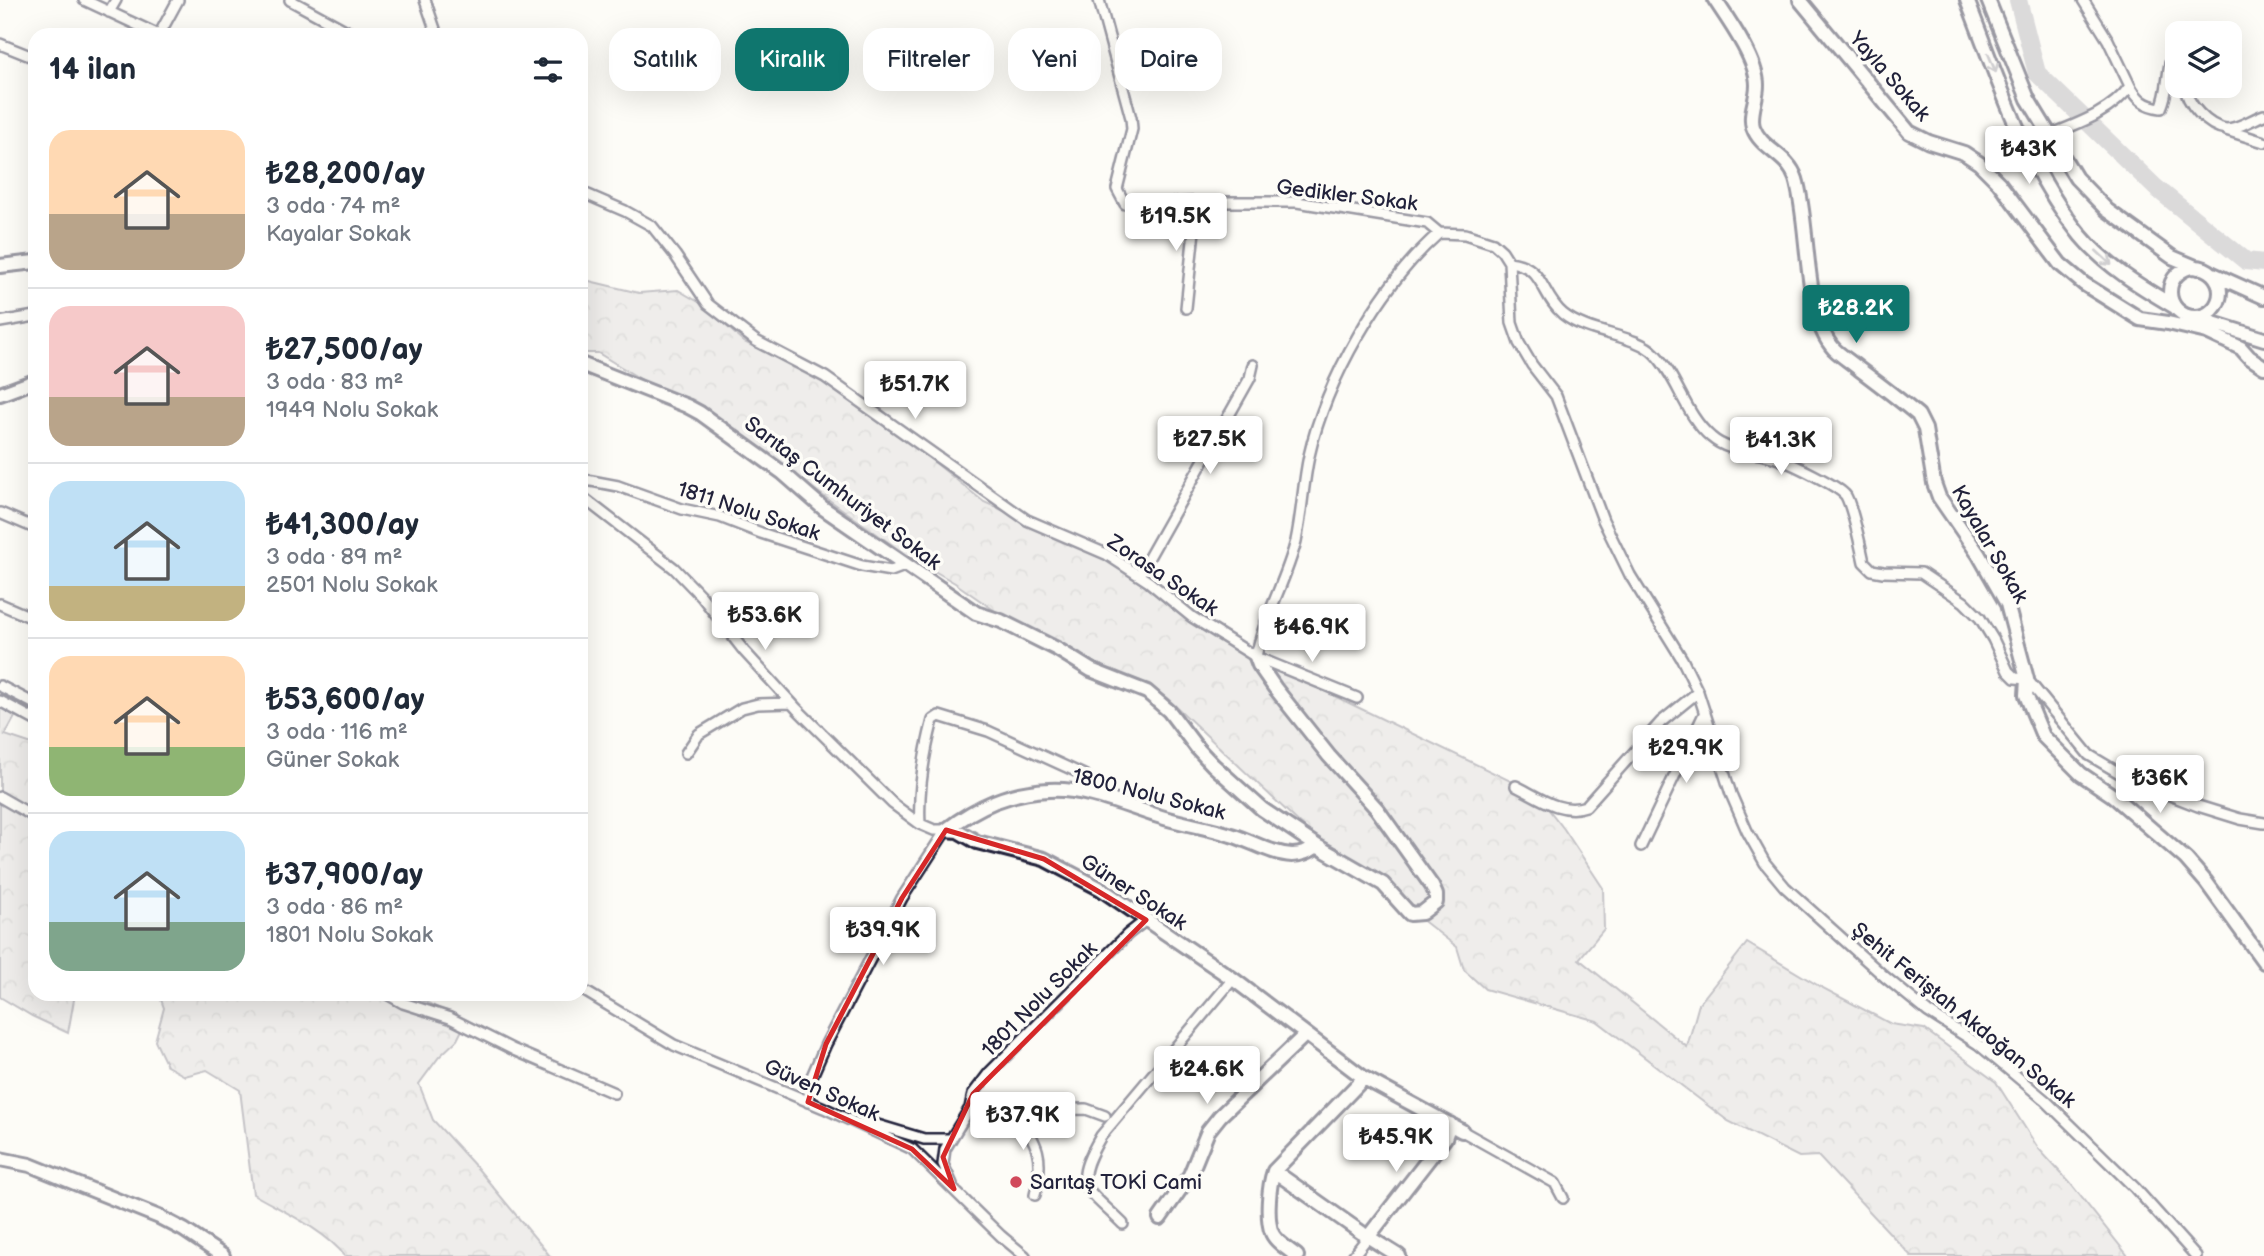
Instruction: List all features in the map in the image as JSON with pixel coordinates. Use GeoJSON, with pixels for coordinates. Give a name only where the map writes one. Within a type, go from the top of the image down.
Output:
{"type":"FeatureCollection","features":[{"type":"Feature","properties":{"kind":"street"},"geometry":{"type":"LineString","coordinates":[[84,0],[144,28]]}},
{"type":"Feature","properties":{"kind":"street"},"geometry":{"type":"LineString","coordinates":[[109,12],[116,0]]}},
{"type":"Feature","properties":{"kind":"street"},"geometry":{"type":"LineString","coordinates":[[163,28],[178,0]]}},
{"type":"Feature","properties":{"kind":"street"},"geometry":{"type":"LineString","coordinates":[[290,0],[341,28]]}},
{"type":"Feature","properties":{"kind":"street"},"geometry":{"type":"LineString","coordinates":[[425,0],[435,28]]}},
{"type":"Feature","properties":{"kind":"street","name":"Gedikler Sokak"},"geometry":{"type":"LineString","coordinates":[[1099,0],[1131,118],[1132,129],[1117,189],[1125,204],[1134,206],[1197,202],[1297,202],[1427,223],[1439,233]]}},
{"type":"Feature","properties":{"kind":"street","name":"Kayalar Sokak"},"geometry":{"type":"LineString","coordinates":[[1716,0],[1750,60],[1757,83],[1751,115],[1754,128],[1760,141],[1790,166],[1796,178],[1815,312],[1822,330],[1834,348],[1918,415],[1925,429],[1937,490],[2007,604],[2027,679],[2026,695],[2037,724],[2050,745],[2081,774],[2112,795],[2186,859],[2264,962]]}},
{"type":"Feature","properties":{"kind":"street","name":"Yayla Sokak"},"geometry":{"type":"LineString","coordinates":[[1800,0],[1909,132],[1929,142],[1964,153],[1979,163],[1999,183],[2060,264],[2084,284],[2140,319],[2207,332],[2241,348],[2264,367]]}},
{"type":"Feature","properties":{"kind":"street"},"geometry":{"type":"LineString","coordinates":[[1967,0],[2023,144],[2064,213],[2082,237],[2116,269],[2181,313],[2264,339]]}},
{"type":"Feature","properties":{"kind":"street"},"geometry":{"type":"LineString","coordinates":[[1988,0],[2028,99],[2076,178],[2107,210],[2172,257],[2264,297]]}},
{"type":"Feature","properties":{"kind":"street"},"geometry":{"type":"LineString","coordinates":[[2083,0],[2108,40],[2137,98],[2148,106],[2161,108],[2166,98]]}},
{"type":"Feature","properties":{"kind":"street"},"geometry":{"type":"LineString","coordinates":[[0,44],[28,55]]}},
{"type":"Feature","properties":{"kind":"street"},"geometry":{"type":"LineString","coordinates":[[2049,135],[2095,115],[2122,98],[2130,86]]}},
{"type":"Feature","properties":{"kind":"street"},"geometry":{"type":"LineString","coordinates":[[2188,98],[2190,104],[2200,114],[2225,129],[2264,142]]}},
{"type":"Feature","properties":{"kind":"street"},"geometry":{"type":"LineString","coordinates":[[2225,129],[2238,127],[2264,115]]}},
{"type":"Feature","properties":{"kind":"street","name":"Zorasa Sokak"},"geometry":{"type":"LineString","coordinates":[[588,195],[652,226],[708,304],[756,341],[825,377],[1027,520],[1106,554],[1139,575],[1192,617],[1256,657],[1357,698]]}},
{"type":"Feature","properties":{"kind":"street"},"geometry":{"type":"LineString","coordinates":[[1186,307],[1197,202]]}},
{"type":"Feature","properties":{"kind":"street"},"geometry":{"type":"LineString","coordinates":[[1256,657],[1262,626],[1278,593],[1296,538],[1309,454],[1352,344],[1419,251],[1439,233],[1465,234],[1493,243],[1502,251],[1508,262],[1512,323],[1519,343],[1556,396],[1603,520],[1630,575],[1682,659],[1705,712],[1641,846]]}},
{"type":"Feature","properties":{"kind":"street"},"geometry":{"type":"LineString","coordinates":[[1508,262],[1527,266],[1537,275],[1563,314],[1591,329],[1641,344],[1654,352],[1685,404],[1710,437],[1721,444],[1776,458],[1836,486],[1846,496],[1864,562],[1872,570],[1920,573],[1964,601],[1980,618],[2008,671],[2015,678],[2027,679],[2090,755],[2132,780],[2198,806],[2240,819],[2264,823]]}},
{"type":"Feature","properties":{"kind":"street"},"geometry":{"type":"LineString","coordinates":[[0,266],[28,263]]}},
{"type":"Feature","properties":{"kind":"street"},"geometry":{"type":"LineString","coordinates":[[2175,307],[2171,299],[2172,282],[2183,271],[2198,268]]}},
{"type":"Feature","properties":{"kind":"street"},"geometry":{"type":"LineString","coordinates":[[2197,318],[2205,316],[2218,304],[2220,288],[2212,274]]}},
{"type":"Feature","properties":{"kind":"street"},"geometry":{"type":"LineString","coordinates":[[0,322],[28,317]]}},
{"type":"Feature","properties":{"kind":"street"},"geometry":{"type":"LineString","coordinates":[[1139,575],[1250,378],[1253,365]]}},
{"type":"Feature","properties":{"kind":"street","name":"Sarıtaş Cumhuriyet Sokak"},"geometry":{"type":"LineString","coordinates":[[588,367],[700,413],[783,473],[823,508],[976,613],[1001,621],[1057,649],[1091,670],[1147,692],[1170,711],[1213,765],[1262,809],[1317,846],[1384,884],[1410,914],[1422,914],[1436,902],[1432,886],[1377,809],[1275,688],[1256,657]]}},
{"type":"Feature","properties":{"kind":"street"},"geometry":{"type":"LineString","coordinates":[[0,394],[28,384]]}},
{"type":"Feature","properties":{"kind":"street","name":"1811 Nolu Sokak"},"geometry":{"type":"LineString","coordinates":[[588,480],[618,486],[682,509],[720,517],[862,566],[891,571],[907,565]]}},
{"type":"Feature","properties":{"kind":"street","name":"Güner Sokak"},"geometry":{"type":"LineString","coordinates":[[588,502],[683,578],[791,703],[893,804],[920,824],[934,830],[958,831],[977,842],[1044,859],[1101,889],[1233,979],[1364,1078],[1555,1183],[1563,1198]]}},
{"type":"Feature","properties":{"kind":"street"},"geometry":{"type":"LineString","coordinates":[[0,513],[28,525]]}},
{"type":"Feature","properties":{"kind":"street"},"geometry":{"type":"LineString","coordinates":[[0,604],[28,616]]}},
{"type":"Feature","properties":{"kind":"street"},"geometry":{"type":"LineString","coordinates":[[0,686],[28,700]]}},
{"type":"Feature","properties":{"kind":"street"},"geometry":{"type":"LineString","coordinates":[[1516,786],[1560,808],[1576,810],[1586,806],[1661,722],[1698,692]]}},
{"type":"Feature","properties":{"kind":"street"},"geometry":{"type":"LineString","coordinates":[[0,701],[28,716]]}},
{"type":"Feature","properties":{"kind":"street"},"geometry":{"type":"LineString","coordinates":[[686,753],[699,734],[742,708],[758,704],[791,703]]}},
{"type":"Feature","properties":{"kind":"street","name":"Şehit Feriştah Akdoğan Sokak"},"geometry":{"type":"LineString","coordinates":[[1705,712],[1731,794],[1747,831],[1765,863],[1794,896],[1928,1012],[1978,1044],[2046,1101],[2135,1188],[2196,1256]]}},
{"type":"Feature","properties":{"kind":"street"},"geometry":{"type":"LineString","coordinates":[[920,824],[922,776],[933,720],[939,716],[988,731],[1084,775],[1116,802]]}},
{"type":"Feature","properties":{"kind":"street","name":"1800 Nolu Sokak"},"geometry":{"type":"LineString","coordinates":[[808,1102],[812,1076],[826,1044],[902,898],[946,830],[975,809],[1027,792],[1073,791],[1232,835],[1288,855],[1305,853],[1317,846]]}},
{"type":"Feature","properties":{"kind":"street"},"geometry":{"type":"LineString","coordinates":[[0,797],[28,813]]}},
{"type":"Feature","properties":{"kind":"street","name":"1801 Nolu Sokak"},"geometry":{"type":"LineString","coordinates":[[954,1189],[943,1164],[945,1149],[968,1111],[973,1094],[989,1073],[1128,934],[1146,920]]}},
{"type":"Feature","properties":{"kind":"street"},"geometry":{"type":"LineString","coordinates":[[1123,1224],[1086,1186],[1083,1175],[1089,1157],[1101,1136],[1233,979]]}},
{"type":"Feature","properties":{"kind":"street","name":"Güven Sokak"},"geometry":{"type":"LineString","coordinates":[[588,993],[674,1045],[912,1149],[1025,1256]]}},
{"type":"Feature","properties":{"kind":"street"},"geometry":{"type":"LineString","coordinates":[[399,1001],[450,1018],[514,1050],[614,1093]]}},
{"type":"Feature","properties":{"kind":"street"},"geometry":{"type":"LineString","coordinates":[[1160,1218],[1195,1165],[1208,1132],[1220,1116],[1304,1035]]}},
{"type":"Feature","properties":{"kind":"street"},"geometry":{"type":"LineString","coordinates":[[1297,1256],[1273,1235],[1270,1225],[1270,1183],[1274,1171],[1364,1078]]}},
{"type":"Feature","properties":{"kind":"street"},"geometry":{"type":"LineString","coordinates":[[968,1111],[1086,1109],[1105,1116]]}},
{"type":"Feature","properties":{"kind":"street"},"geometry":{"type":"LineString","coordinates":[[1014,1110],[1037,1147],[1040,1159],[1035,1195]]}},
{"type":"Feature","properties":{"kind":"street"},"geometry":{"type":"LineString","coordinates":[[862,1125],[874,1124],[924,1139],[951,1139]]}},
{"type":"Feature","properties":{"kind":"street"},"geometry":{"type":"LineString","coordinates":[[1353,1256],[1445,1138],[1456,1128]]}},
{"type":"Feature","properties":{"kind":"street"},"geometry":{"type":"LineString","coordinates":[[0,1160],[30,1165],[159,1217],[223,1256]]}},
{"type":"Feature","properties":{"kind":"street"},"geometry":{"type":"LineString","coordinates":[[1274,1171],[1399,1256]]}},
{"type":"Feature","properties":{"kind":"highlighted area"},"geometry":{"type":"Polygon","coordinates":[[[946,830],[1044,859],[1146,920],[973,1094],[943,1157],[954,1189],[912,1149],[808,1102],[826,1044],[902,898],[946,830]]]}},
{"type":"Feature","properties":{"kind":"green space"},"geometry":{"type":"Polygon","coordinates":[[[588,281],[639,293],[678,290],[702,304],[744,342],[824,381],[923,453],[984,502],[1126,566],[1231,641],[1322,690],[1521,786],[1542,801],[1603,888],[1604,929],[1579,959],[1687,1047],[1699,1004],[1747,943],[1819,986],[1891,1024],[1924,1029],[1996,1082],[2038,1148],[2070,1183],[2128,1256],[1911,1256],[1818,1156],[1799,1157],[1728,1121],[1597,1021],[1485,989],[1464,970],[1457,947],[1325,847],[1167,698],[1137,680],[1084,664],[1034,638],[955,583],[905,554],[777,463],[598,353],[588,353],[588,281]]]}},
{"type":"Feature","properties":{"kind":"green space"},"geometry":{"type":"Polygon","coordinates":[[[0,708],[16,715],[5,735],[28,743],[28,1001],[74,1001],[68,1033],[0,997],[0,708]]]}},
{"type":"Feature","properties":{"kind":"green space"},"geometry":{"type":"Polygon","coordinates":[[[162,1001],[424,1001],[466,1022],[457,1040],[439,1057],[419,1084],[433,1120],[478,1169],[550,1256],[345,1256],[315,1229],[253,1194],[240,1090],[207,1070],[185,1076],[167,1066],[155,1041],[164,1008],[162,1001]]]}},
{"type":"Feature","properties":{"kind":"waterway"},"geometry":{"type":"LineString","coordinates":[[2018,0],[2037,73],[2155,187],[2246,261],[2264,263]]}},
{"type":"Feature","properties":{"kind":"place","name":"Sarıtaş TOKİ Cami"},"geometry":{"type":"Point","coordinates":[1016,1182]}}]}
